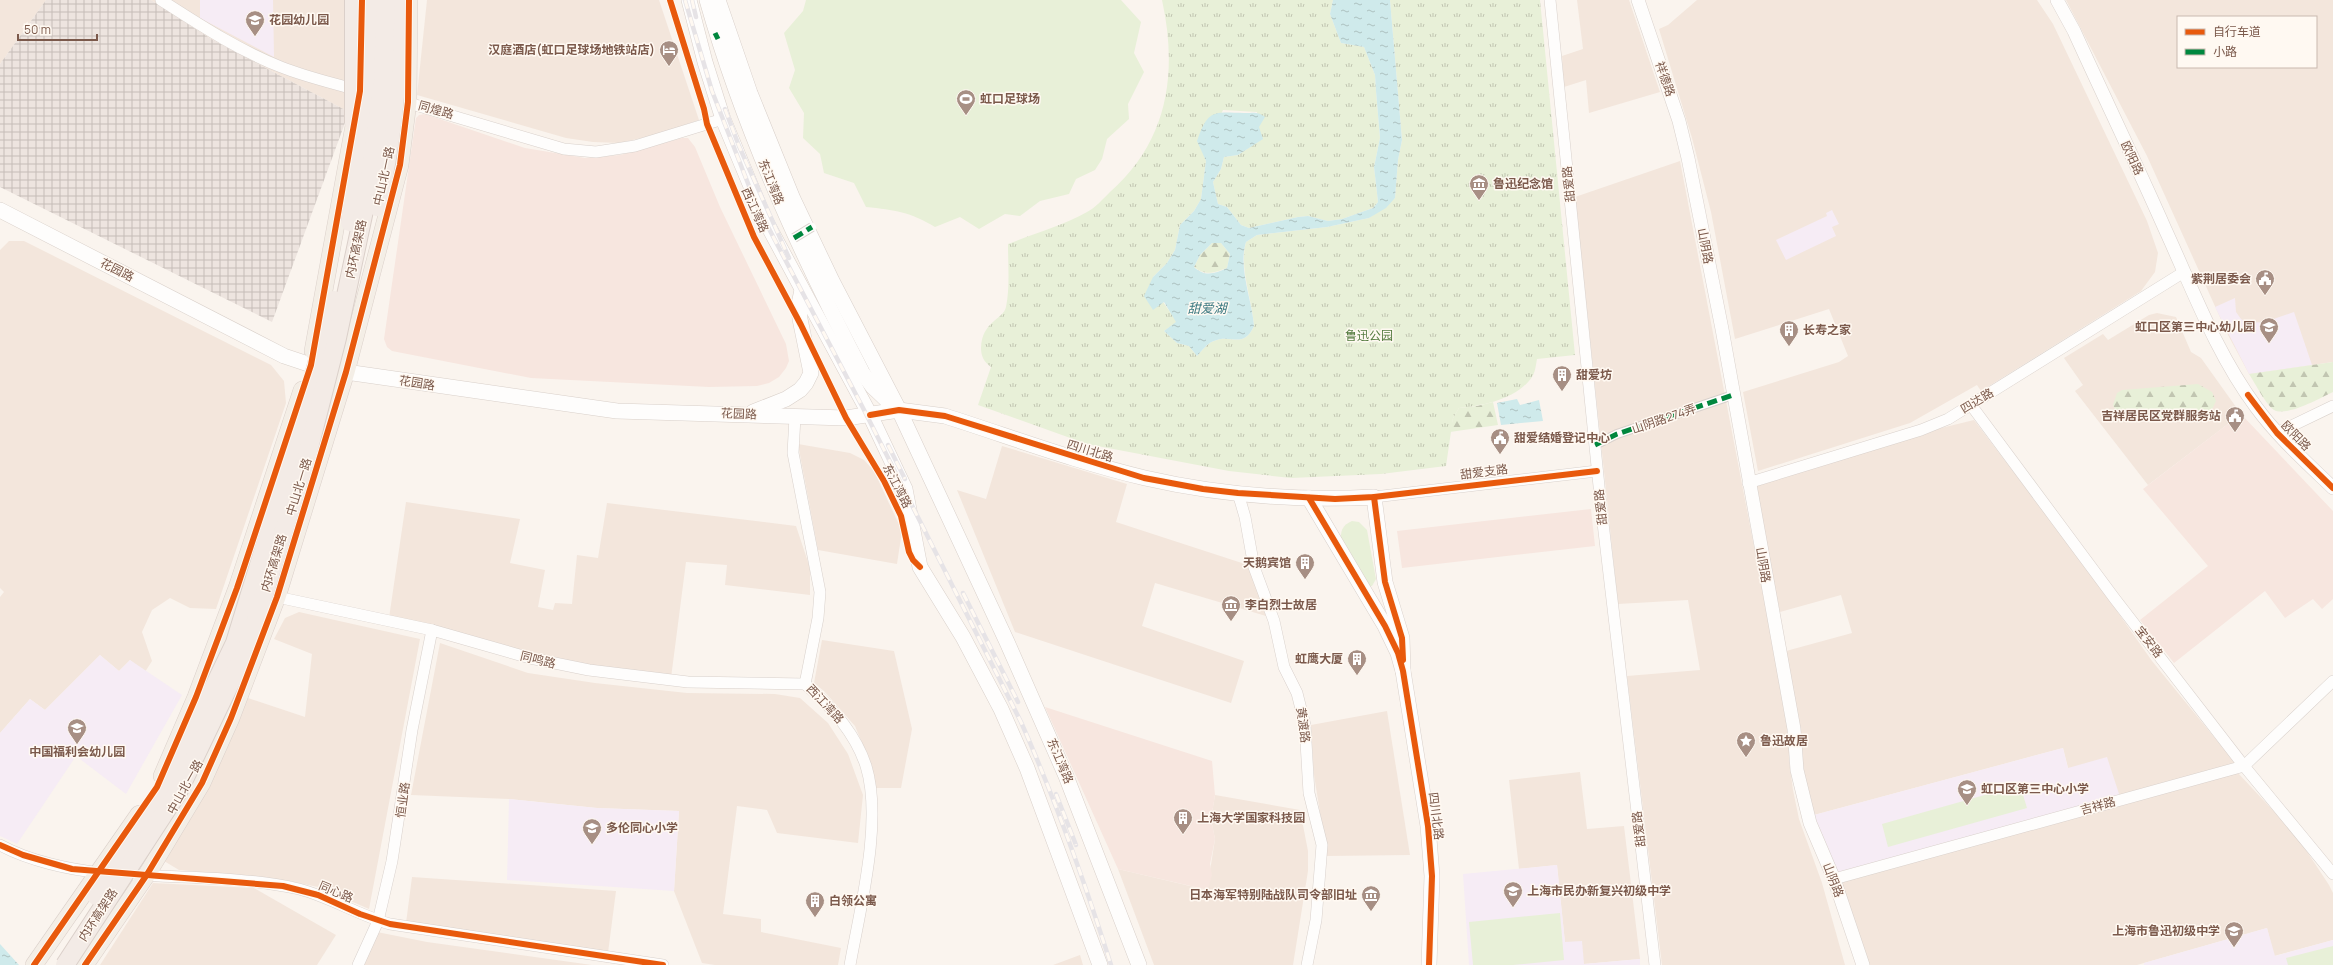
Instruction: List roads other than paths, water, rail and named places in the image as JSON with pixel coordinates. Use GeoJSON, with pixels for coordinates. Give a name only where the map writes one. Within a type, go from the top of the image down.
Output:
{"type":"FeatureCollection","features":[{"type":"Feature","properties":{"kind":"highway"},"geometry":{"type":"LineString","coordinates":[[354,0],[354,197]]}},
{"type":"Feature","properties":{"kind":"highway","name":"内环高架路"},"geometry":{"type":"LineString","coordinates":[[51,965],[166,786],[235,643],[298,436],[339,277],[354,197],[369,83],[371,0]]}},
{"type":"Feature","properties":{"kind":"highway","name":"内环高架路"},"geometry":{"type":"LineString","coordinates":[[65,965],[178,792],[248,646],[308,452],[337,338],[369,187],[383,82],[386,0]]}},
{"type":"Feature","properties":{"kind":"highway"},"geometry":{"type":"LineString","coordinates":[[337,338],[370,234],[387,164],[399,44],[398,0]]}},
{"type":"Feature","properties":{"kind":"main road","name":"中山北一路"},"geometry":{"type":"LineString","coordinates":[[34,965],[157,787],[196,697],[238,588],[311,365],[360,91],[362,0]]}},
{"type":"Feature","properties":{"kind":"main road","name":"中山北一路"},"geometry":{"type":"LineString","coordinates":[[85,965],[146,876],[202,783],[231,718],[277,597],[346,372],[400,165],[408,102],[409,0]]}},
{"type":"Feature","properties":{"kind":"main road","name":"西江湾路"},"geometry":{"type":"LineString","coordinates":[[689,0],[705,62],[723,119],[765,220],[870,415]]}},
{"type":"Feature","properties":{"kind":"main road","name":"东江湾路"},"geometry":{"type":"LineString","coordinates":[[707,0],[738,97],[792,232],[862,372],[884,399],[899,410]]}},
{"type":"Feature","properties":{"kind":"main road","name":"东江湾路"},"geometry":{"type":"LineString","coordinates":[[718,0],[750,93],[793,199],[832,281],[899,410],[1066,776],[1139,965]]}},
{"type":"Feature","properties":{"kind":"main road","name":"花园路"},"geometry":{"type":"LineString","coordinates":[[0,210],[284,356],[311,365],[346,372],[583,408],[617,411],[750,414],[795,417],[846,418],[870,415]]}},
{"type":"Feature","properties":{"kind":"main road"},"geometry":{"type":"LineString","coordinates":[[750,414],[791,396],[806,383],[811,372],[800,319],[799,304],[802,290]]}},
{"type":"Feature","properties":{"kind":"main road","name":"四川北路"},"geometry":{"type":"LineString","coordinates":[[870,415],[899,410],[945,416],[1144,478],[1202,489],[1309,498],[1374,497],[1385,582],[1402,638],[1404,653],[1403,670]]}},
{"type":"Feature","properties":{"kind":"main road","name":"东江湾路"},"geometry":{"type":"LineString","coordinates":[[870,415],[908,495],[920,567],[963,636],[1028,768],[1101,963]]}},
{"type":"Feature","properties":{"kind":"main road","name":"四川北路"},"geometry":{"type":"LineString","coordinates":[[1309,498],[1385,626],[1398,653],[1403,670],[1428,826],[1432,876],[1429,965]]}},
{"type":"Feature","properties":{"kind":"main road"},"geometry":{"type":"LineString","coordinates":[[1365,594],[1372,600],[1380,599],[1385,582]]}},
{"type":"Feature","properties":{"kind":"street","name":"同煌路"},"geometry":{"type":"LineString","coordinates":[[162,0],[231,43],[262,58],[299,73],[360,91],[408,102],[564,149],[609,151],[684,132],[723,119]]}},
{"type":"Feature","properties":{"kind":"street","name":"甜爱路"},"geometry":{"type":"LineString","coordinates":[[1550,0],[1596,446],[1597,470],[1655,965]]}},
{"type":"Feature","properties":{"kind":"street","name":"祥德路"},"geometry":{"type":"LineString","coordinates":[[1638,0],[1679,121],[1688,158]]}},
{"type":"Feature","properties":{"kind":"street","name":"欧阳路"},"geometry":{"type":"LineString","coordinates":[[2057,0],[2080,45],[2226,362],[2256,407],[2277,433],[2333,488]]}},
{"type":"Feature","properties":{"kind":"street","name":"山阴路"},"geometry":{"type":"LineString","coordinates":[[1688,158],[1794,729],[1797,770],[1801,790],[1810,823],[1834,879],[1863,965]]}},
{"type":"Feature","properties":{"kind":"street"},"geometry":{"type":"LineString","coordinates":[[794,238],[812,228]]}},
{"type":"Feature","properties":{"kind":"street","name":"四达路"},"geometry":{"type":"LineString","coordinates":[[1748,483],[1921,430],[1971,406],[2184,272]]}},
{"type":"Feature","properties":{"kind":"street","name":"山阴路274弄"},"geometry":{"type":"LineString","coordinates":[[1596,446],[1617,434],[1733,395]]}},
{"type":"Feature","properties":{"kind":"street","name":"宝安路"},"geometry":{"type":"LineString","coordinates":[[1971,406],[2115,599],[2244,766],[2333,874]]}},
{"type":"Feature","properties":{"kind":"street"},"geometry":{"type":"LineString","coordinates":[[2277,433],[2333,406]]}},
{"type":"Feature","properties":{"kind":"street","name":"西江湾路"},"geometry":{"type":"LineString","coordinates":[[795,417],[793,453],[820,592],[818,618],[805,684],[820,696],[842,721],[859,749],[870,782],[871,807],[867,862],[850,965]]}},
{"type":"Feature","properties":{"kind":"street","name":"甜爱支路"},"geometry":{"type":"LineString","coordinates":[[1374,497],[1597,470]]}},
{"type":"Feature","properties":{"kind":"street","name":"黄渡路"},"geometry":{"type":"LineString","coordinates":[[1238,493],[1245,517],[1254,567],[1277,629],[1284,666],[1297,692],[1305,725],[1309,793],[1322,845],[1316,920],[1307,965]]}},
{"type":"Feature","properties":{"kind":"street","name":"同鸣路"},"geometry":{"type":"LineString","coordinates":[[277,597],[432,630],[530,658],[589,670],[688,682],[805,684]]}},
{"type":"Feature","properties":{"kind":"street","name":"恒业路"},"geometry":{"type":"LineString","coordinates":[[358,965],[378,921],[398,832],[412,730],[432,630]]}},
{"type":"Feature","properties":{"kind":"street","name":"吉祥路"},"geometry":{"type":"LineString","coordinates":[[1834,879],[2244,766],[2333,681]]}},
{"type":"Feature","properties":{"kind":"street","name":"同心路"},"geometry":{"type":"LineString","coordinates":[[0,845],[24,855],[72,869],[146,876],[219,879],[283,886],[318,895],[378,921],[411,928],[663,965]]}},
{"type":"Feature","properties":{"kind":"water","name":"甜爱湖"},"geometry":{"type":"Polygon","coordinates":[[[1333,0],[1390,0],[1402,140],[1398,160],[1395,198],[1386,208],[1369,218],[1327,227],[1257,235],[1246,242],[1244,252],[1244,273],[1254,326],[1246,337],[1236,340],[1220,339],[1211,342],[1197,356],[1189,346],[1177,343],[1164,331],[1176,322],[1164,302],[1153,310],[1144,296],[1153,277],[1167,263],[1175,250],[1180,225],[1194,211],[1201,199],[1206,161],[1197,141],[1205,123],[1209,118],[1218,113],[1225,112],[1255,113],[1265,117],[1259,127],[1263,139],[1238,155],[1224,157],[1221,169],[1213,182],[1218,204],[1227,207],[1241,225],[1249,228],[1308,216],[1328,221],[1342,219],[1373,208],[1378,202],[1374,167],[1380,138],[1375,75],[1364,47],[1341,43],[1330,14],[1333,0]],[[1212,243],[1200,255],[1194,267],[1202,272],[1210,274],[1227,268],[1230,254],[1221,243],[1212,243]]]}},
{"type":"Feature","properties":{"kind":"water"},"geometry":{"type":"Polygon","coordinates":[[[1517,399],[1520,405],[1539,400],[1543,421],[1501,425],[1497,403],[1517,399]]]}},
{"type":"Feature","properties":{"kind":"water"},"geometry":{"type":"Polygon","coordinates":[[[0,944],[19,965],[0,965],[0,944]]]}},
{"type":"Feature","properties":{"kind":"railway"},"geometry":{"type":"LineString","coordinates":[[685,0],[712,91],[756,204],[862,406],[1021,722],[1069,842],[1111,965]]}},
{"type":"Feature","properties":{"kind":"railway"},"geometry":{"type":"LineString","coordinates":[[692,0],[696,17]]}},
{"type":"Feature","properties":{"kind":"railway"},"geometry":{"type":"LineString","coordinates":[[725,109],[739,146],[789,258]]}},
{"type":"Feature","properties":{"kind":"railway"},"geometry":{"type":"LineString","coordinates":[[888,445],[905,479]]}},
{"type":"Feature","properties":{"kind":"railway"},"geometry":{"type":"LineString","coordinates":[[963,593],[1018,702]]}},
{"type":"Feature","properties":{"kind":"railway"},"geometry":{"type":"LineString","coordinates":[[1056,794],[1076,845]]}},
{"type":"Feature","properties":{"kind":"place","name":"花园幼儿园"},"geometry":{"type":"Point","coordinates":[255,37]}},
{"type":"Feature","properties":{"kind":"place","name":"汉庭酒店(虹口足球场地铁站店)"},"geometry":{"type":"Point","coordinates":[669,67]}},
{"type":"Feature","properties":{"kind":"place","name":"虹口足球场"},"geometry":{"type":"Point","coordinates":[966,116]}},
{"type":"Feature","properties":{"kind":"place","name":"鲁迅纪念馆"},"geometry":{"type":"Point","coordinates":[1479,201]}},
{"type":"Feature","properties":{"kind":"place","name":"紫荆居委会"},"geometry":{"type":"Point","coordinates":[2265,296]}},
{"type":"Feature","properties":{"kind":"place","name":"虹口区第三中心幼儿园"},"geometry":{"type":"Point","coordinates":[2269,344]}},
{"type":"Feature","properties":{"kind":"place","name":"长寿之家"},"geometry":{"type":"Point","coordinates":[1789,347]}},
{"type":"Feature","properties":{"kind":"place","name":"甜爱坊"},"geometry":{"type":"Point","coordinates":[1562,392]}},
{"type":"Feature","properties":{"kind":"place","name":"吉祥居民区党群服务站"},"geometry":{"type":"Point","coordinates":[2235,433]}},
{"type":"Feature","properties":{"kind":"place","name":"甜爱结婚登记中心"},"geometry":{"type":"Point","coordinates":[1500,455]}},
{"type":"Feature","properties":{"kind":"place","name":"天鹅宾馆"},"geometry":{"type":"Point","coordinates":[1305,580]}},
{"type":"Feature","properties":{"kind":"place","name":"李白烈士故居"},"geometry":{"type":"Point","coordinates":[1231,622]}},
{"type":"Feature","properties":{"kind":"place","name":"虹鹰大厦"},"geometry":{"type":"Point","coordinates":[1357,676]}},
{"type":"Feature","properties":{"kind":"place","name":"中国福利会幼儿园"},"geometry":{"type":"Point","coordinates":[77,745]}},
{"type":"Feature","properties":{"kind":"place","name":"鲁迅故居"},"geometry":{"type":"Point","coordinates":[1746,758]}},
{"type":"Feature","properties":{"kind":"place","name":"虹口区第三中心小学"},"geometry":{"type":"Point","coordinates":[1967,806]}},
{"type":"Feature","properties":{"kind":"place","name":"上海大学国家科技园"},"geometry":{"type":"Point","coordinates":[1183,835]}},
{"type":"Feature","properties":{"kind":"place","name":"多伦同心小学"},"geometry":{"type":"Point","coordinates":[592,845]}},
{"type":"Feature","properties":{"kind":"place","name":"上海市民办新复兴初级中学"},"geometry":{"type":"Point","coordinates":[1513,908]}},
{"type":"Feature","properties":{"kind":"place","name":"日本海军特别陆战队司令部旧址"},"geometry":{"type":"Point","coordinates":[1371,912]}},
{"type":"Feature","properties":{"kind":"place","name":"白领公寓"},"geometry":{"type":"Point","coordinates":[815,918]}},
{"type":"Feature","properties":{"kind":"place","name":"上海市鲁迅初级中学"},"geometry":{"type":"Point","coordinates":[2234,948]}},
{"type":"Feature","properties":{"kind":"park label","name":"鲁迅公园"},"geometry":{"type":"Point","coordinates":[1369,336]}}]}
